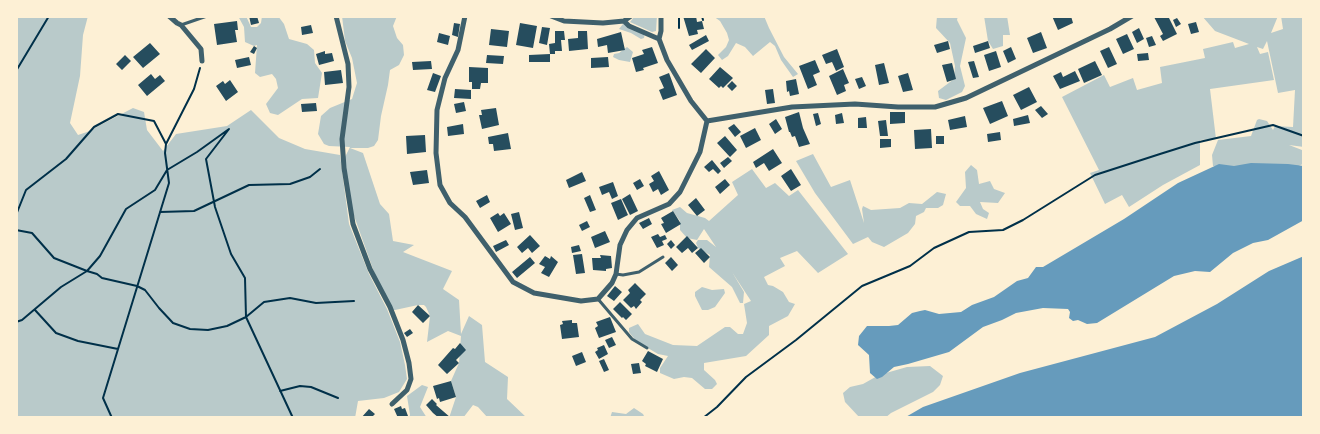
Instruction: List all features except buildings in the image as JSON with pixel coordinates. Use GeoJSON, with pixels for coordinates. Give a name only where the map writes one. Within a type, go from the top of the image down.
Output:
{"type":"FeatureCollection","features":[{"type":"Feature","properties":{"kind":"street"},"geometry":{"type":"LineString","coordinates":[[169,16],[177,24],[181,25],[201,49],[202,61]]}},
{"type":"Feature","properties":{"kind":"street"},"geometry":{"type":"LineString","coordinates":[[336,16],[348,64],[349,87],[342,139],[344,168],[353,224],[370,269],[390,307],[403,340],[409,363],[411,379],[407,390],[392,404]]}},
{"type":"Feature","properties":{"kind":"street"},"geometry":{"type":"LineString","coordinates":[[465,16],[458,50],[445,78],[437,110],[436,153],[440,185],[450,203],[465,217],[513,282],[534,293],[582,301],[598,299],[612,283],[616,274],[620,245],[627,230],[637,218],[669,204],[680,192],[700,152],[707,121]]}},
{"type":"Feature","properties":{"kind":"street"},"geometry":{"type":"LineString","coordinates":[[550,16],[564,21],[603,23],[624,21],[631,16]]}},
{"type":"Feature","properties":{"kind":"street"},"geometry":{"type":"LineString","coordinates":[[661,16],[659,39],[667,60],[691,101],[707,121]]}},
{"type":"Feature","properties":{"kind":"street"},"geometry":{"type":"LineString","coordinates":[[707,121],[792,107],[855,104],[935,107],[966,98],[1110,30],[1132,16]]}},
{"type":"Feature","properties":{"kind":"street"},"geometry":{"type":"LineString","coordinates":[[624,21],[629,26],[659,39]]}},
{"type":"Feature","properties":{"kind":"lane"},"geometry":{"type":"LineString","coordinates":[[181,25],[207,16]]}},
{"type":"Feature","properties":{"kind":"lane"},"geometry":{"type":"LineString","coordinates":[[616,274],[624,275],[639,272],[663,256]]}},
{"type":"Feature","properties":{"kind":"lane"},"geometry":{"type":"LineString","coordinates":[[598,299],[632,339],[647,348]]}},
{"type":"Feature","properties":{"kind":"path"},"geometry":{"type":"LineString","coordinates":[[16,71],[48,16]]}},
{"type":"Feature","properties":{"kind":"path"},"geometry":{"type":"LineString","coordinates":[[679,16],[679,28]]}},
{"type":"Feature","properties":{"kind":"path"},"geometry":{"type":"LineString","coordinates":[[702,16],[703,20]]}},
{"type":"Feature","properties":{"kind":"path"},"geometry":{"type":"LineString","coordinates":[[112,418],[103,398],[169,183],[165,154],[166,144],[194,89],[202,61]]}},
{"type":"Feature","properties":{"kind":"path"},"geometry":{"type":"LineString","coordinates":[[16,214],[26,190],[66,159],[94,127],[118,114],[154,121],[166,144]]}},
{"type":"Feature","properties":{"kind":"path"},"geometry":{"type":"LineString","coordinates":[[703,418],[717,407],[746,377],[796,340],[862,286],[910,266],[934,248],[969,232],[1003,230],[1023,220],[1095,175],[1178,148],[1273,125],[1304,136]]}},
{"type":"Feature","properties":{"kind":"path"},"geometry":{"type":"LineString","coordinates":[[16,322],[22,320],[61,288],[88,271],[100,256],[126,209],[154,190],[167,170],[197,152],[229,128],[206,159],[214,202],[231,254],[245,278],[246,317],[293,418]]}},
{"type":"Feature","properties":{"kind":"path"},"geometry":{"type":"LineString","coordinates":[[160,212],[194,211],[249,185],[290,184],[310,177],[320,169]]}},
{"type":"Feature","properties":{"kind":"path"},"geometry":{"type":"LineString","coordinates":[[16,230],[32,233],[54,258],[102,278],[137,286],[145,290],[173,323],[190,329],[208,330],[227,326],[246,317],[264,302],[290,298],[316,303],[354,301]]}},
{"type":"Feature","properties":{"kind":"path"},"geometry":{"type":"LineString","coordinates":[[35,310],[56,333],[78,342],[118,349]]}},
{"type":"Feature","properties":{"kind":"path"},"geometry":{"type":"LineString","coordinates":[[280,391],[306,386],[329,393],[338,398]]}},
{"type":"Feature","properties":{"kind":"shaded area"},"geometry":{"type":"Polygon","coordinates":[[[16,16],[88,16],[83,35],[80,76],[70,123],[78,135],[133,108],[144,112],[147,130],[163,151],[176,134],[227,126],[251,110],[279,138],[305,149],[340,155],[349,224],[400,342],[407,379],[399,392],[384,398],[358,401],[355,418],[16,418],[16,16]]]}},
{"type":"Feature","properties":{"kind":"shaded area"},"geometry":{"type":"Polygon","coordinates":[[[238,16],[246,16],[251,27],[257,27],[261,23],[262,16],[278,16],[284,24],[289,39],[307,44],[314,50],[315,63],[322,73],[318,98],[302,99],[278,115],[270,113],[266,104],[278,88],[276,79],[272,74],[260,77],[255,73],[257,45],[254,46],[245,42],[244,27],[238,16]]]}},
{"type":"Feature","properties":{"kind":"shaded area"},"geometry":{"type":"Polygon","coordinates":[[[342,16],[397,16],[393,26],[397,38],[403,45],[404,55],[399,65],[390,70],[378,140],[374,146],[368,148],[350,148],[363,153],[380,204],[389,214],[393,241],[414,245],[403,252],[452,271],[443,289],[459,300],[461,334],[469,316],[482,325],[485,362],[508,377],[507,399],[527,418],[488,418],[478,407],[473,405],[463,418],[449,418],[456,397],[451,381],[459,363],[461,336],[448,331],[427,342],[430,316],[424,305],[392,310],[384,300],[353,213],[343,161],[350,147],[324,144],[318,134],[321,116],[330,108],[352,99],[357,83],[352,58],[345,41],[342,16]]]}},
{"type":"Feature","properties":{"kind":"shaded area"},"geometry":{"type":"Polygon","coordinates":[[[635,16],[657,16],[656,31],[652,32],[630,22],[635,16]]]}},
{"type":"Feature","properties":{"kind":"shaded area"},"geometry":{"type":"Polygon","coordinates":[[[713,16],[764,16],[784,57],[798,74],[793,77],[781,60],[775,46],[770,42],[753,56],[745,47],[736,43],[728,56],[722,60],[718,55],[726,47],[729,40],[720,21],[713,16]]]}},
{"type":"Feature","properties":{"kind":"shaded area"},"geometry":{"type":"Polygon","coordinates":[[[937,16],[958,16],[957,20],[966,38],[960,66],[965,86],[962,92],[946,100],[939,98],[938,91],[954,79],[955,66],[950,43],[936,28],[937,16]]]}},
{"type":"Feature","properties":{"kind":"shaded area"},"geometry":{"type":"Polygon","coordinates":[[[984,16],[1007,16],[1010,35],[1003,35],[1003,46],[993,49],[988,41],[984,16]]]}},
{"type":"Feature","properties":{"kind":"shaded area"},"geometry":{"type":"Polygon","coordinates":[[[1202,16],[1278,16],[1271,33],[1283,29],[1281,16],[1304,16],[1304,147],[1289,145],[1302,150],[1303,164],[1296,167],[1230,168],[1213,166],[1212,155],[1218,140],[1251,136],[1259,119],[1267,121],[1273,130],[1275,126],[1293,127],[1295,90],[1278,93],[1267,41],[1263,49],[1257,47],[1260,54],[1268,52],[1274,80],[1210,89],[1216,139],[1200,140],[1200,165],[1163,185],[1129,207],[1122,195],[1105,204],[1090,173],[1099,170],[1062,97],[1104,75],[1110,87],[1133,78],[1137,90],[1162,83],[1160,67],[1205,58],[1203,49],[1233,42],[1235,48],[1249,44],[1215,31],[1202,16]]]}},
{"type":"Feature","properties":{"kind":"shaded area"},"geometry":{"type":"Polygon","coordinates":[[[623,24],[630,24],[645,32],[644,38],[641,39],[619,29],[623,24]]]}},
{"type":"Feature","properties":{"kind":"shaded area"},"geometry":{"type":"Polygon","coordinates":[[[627,47],[633,52],[630,62],[613,57],[614,54],[627,47]]]}},
{"type":"Feature","properties":{"kind":"shaded area"},"geometry":{"type":"Polygon","coordinates":[[[813,154],[831,187],[850,180],[864,223],[863,206],[871,210],[900,208],[909,203],[922,204],[937,192],[946,194],[943,205],[938,208],[926,208],[924,212],[916,216],[915,224],[908,233],[884,247],[872,242],[868,237],[853,244],[815,193],[796,161],[813,154]]]}},
{"type":"Feature","properties":{"kind":"shaded area"},"geometry":{"type":"Polygon","coordinates":[[[971,165],[977,170],[979,184],[990,181],[994,189],[1005,193],[998,203],[980,202],[983,209],[989,213],[987,219],[976,214],[970,206],[960,206],[956,202],[966,188],[965,172],[971,165]]]}},
{"type":"Feature","properties":{"kind":"shaded area"},"geometry":{"type":"Polygon","coordinates":[[[752,169],[766,188],[775,183],[789,196],[798,190],[848,254],[818,273],[797,251],[780,258],[785,266],[764,277],[768,285],[783,292],[789,302],[795,304],[788,316],[769,326],[769,335],[746,356],[704,363],[704,370],[717,384],[712,389],[705,389],[692,378],[674,379],[660,373],[660,368],[668,356],[658,354],[636,341],[629,332],[629,328],[638,324],[645,334],[673,345],[697,346],[725,327],[730,327],[738,334],[743,334],[747,323],[744,304],[751,301],[732,272],[744,292],[743,303],[740,303],[732,287],[709,267],[710,255],[698,248],[696,243],[698,240],[707,240],[716,247],[704,229],[697,240],[687,238],[680,230],[680,221],[672,210],[680,207],[687,213],[709,221],[738,195],[732,182],[752,169]]]}},
{"type":"Feature","properties":{"kind":"shaded area"},"geometry":{"type":"Polygon","coordinates":[[[702,287],[712,290],[724,289],[725,293],[715,307],[702,310],[695,292],[702,287]]]}},
{"type":"Feature","properties":{"kind":"shaded area"},"geometry":{"type":"Polygon","coordinates":[[[930,366],[943,376],[940,385],[933,392],[891,413],[885,418],[860,418],[845,402],[843,393],[850,387],[863,384],[879,375],[907,367],[930,366]]]}},
{"type":"Feature","properties":{"kind":"shaded area"},"geometry":{"type":"Polygon","coordinates":[[[422,385],[428,387],[420,407],[427,418],[409,418],[407,396],[422,385]]]}},
{"type":"Feature","properties":{"kind":"shaded area"},"geometry":{"type":"Polygon","coordinates":[[[634,408],[643,414],[645,418],[610,418],[612,412],[626,414],[634,408]]]}},
{"type":"Feature","properties":{"kind":"water"},"geometry":{"type":"Polygon","coordinates":[[[1251,163],[1304,166],[1304,220],[1268,240],[1253,243],[1233,253],[1210,272],[1195,271],[1174,276],[1097,323],[1087,324],[1078,320],[1073,321],[1069,318],[1070,312],[1068,309],[1043,308],[1016,313],[983,327],[949,352],[894,367],[877,379],[870,373],[869,355],[858,345],[859,336],[867,326],[898,325],[912,313],[925,310],[939,314],[961,312],[972,305],[994,297],[1017,281],[1028,278],[1036,267],[1043,267],[1124,219],[1178,183],[1219,164],[1234,166],[1251,163]]]}},
{"type":"Feature","properties":{"kind":"water"},"geometry":{"type":"Polygon","coordinates":[[[1304,256],[1304,418],[904,418],[923,407],[1020,373],[1155,337],[1217,304],[1269,271],[1304,256]]]}}]}
